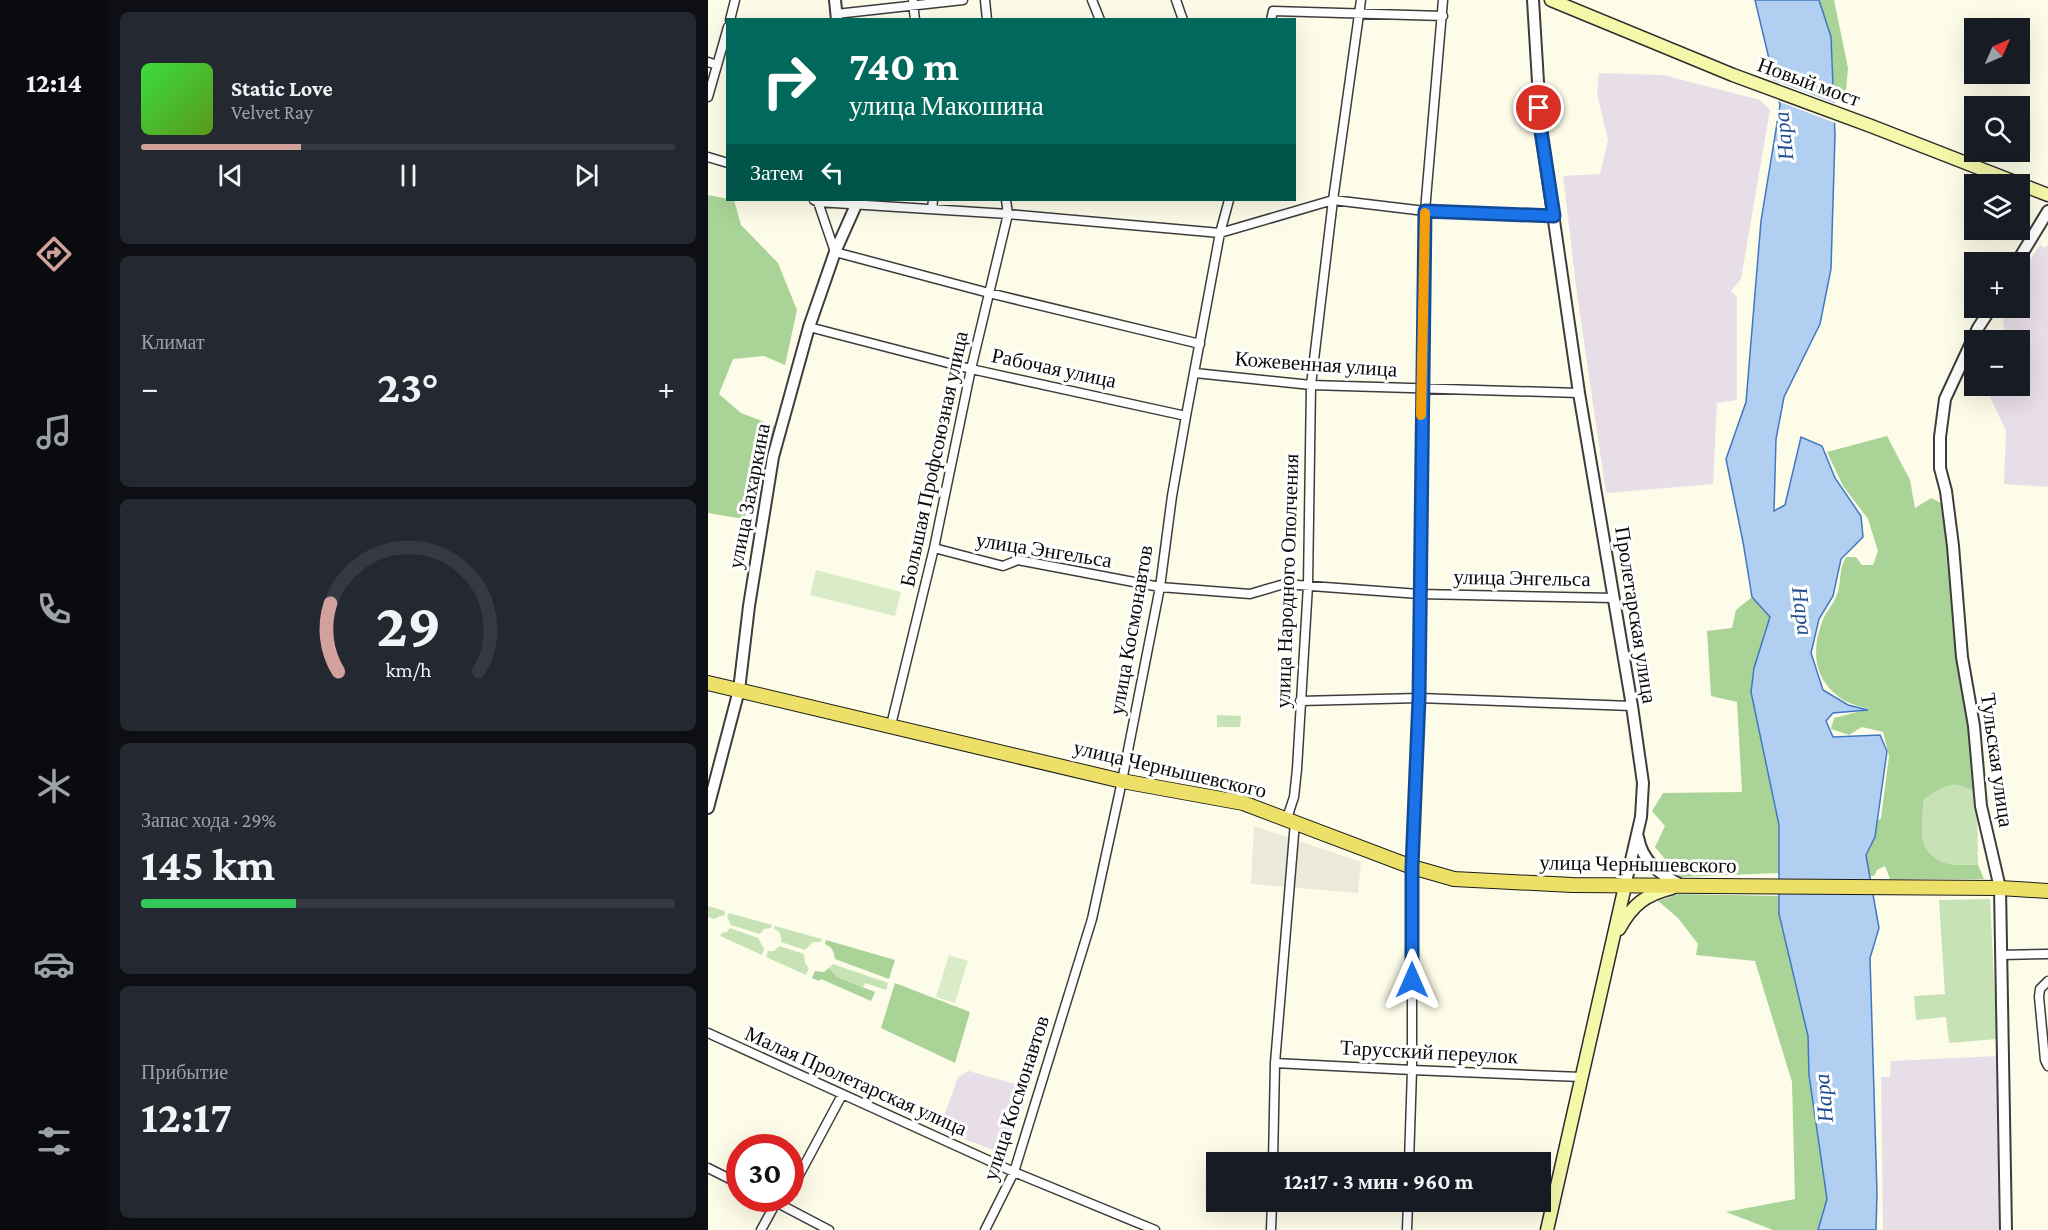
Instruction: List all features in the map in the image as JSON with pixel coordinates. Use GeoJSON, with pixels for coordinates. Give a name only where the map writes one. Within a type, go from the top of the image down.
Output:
{"type":"FeatureCollection","features":[{"type":"Feature","properties":{"kind":"main road","name":"Новый мост"},"geometry":{"type":"LineString","coordinates":[[1551,0],[1733,75],[2048,195]]}},
{"type":"Feature","properties":{"kind":"main road","name":"улица Чернышевского"},"geometry":{"type":"LineString","coordinates":[[708,683],[1122,782],[1243,803],[1412,867],[1454,879],[1625,886],[2000,888],[2048,891]]}},
{"type":"Feature","properties":{"kind":"main road","name":"Пролетарская улица"},"geometry":{"type":"LineString","coordinates":[[1547,1230],[1625,886]]}},
{"type":"Feature","properties":{"kind":"main road"},"geometry":{"type":"LineString","coordinates":[[1613,940],[1637,903],[1655,893],[1681,886]]}},
{"type":"Feature","properties":{"kind":"street"},"geometry":{"type":"LineString","coordinates":[[730,18],[735,0]]}},
{"type":"Feature","properties":{"kind":"street"},"geometry":{"type":"LineString","coordinates":[[835,0],[837,17],[913,3],[963,0]]}},
{"type":"Feature","properties":{"kind":"street"},"geometry":{"type":"LineString","coordinates":[[985,0],[987,18]]}},
{"type":"Feature","properties":{"kind":"street"},"geometry":{"type":"LineString","coordinates":[[1092,0],[1099,18]]}},
{"type":"Feature","properties":{"kind":"street"},"geometry":{"type":"LineString","coordinates":[[1176,0],[1182,18]]}},
{"type":"Feature","properties":{"kind":"street","name":"улица Народного Ополчения"},"geometry":{"type":"LineString","coordinates":[[1273,1152],[1275,1063],[1295,822],[1288,815],[1294,797],[1297,769],[1308,585],[1311,385],[1333,200],[1361,0]]}},
{"type":"Feature","properties":{"kind":"street"},"geometry":{"type":"LineString","coordinates":[[1409,1152],[1412,1070],[1412,867],[1419,698],[1425,211],[1443,0]]}},
{"type":"Feature","properties":{"kind":"street","name":"Пролетарская улица"},"geometry":{"type":"LineString","coordinates":[[1533,0],[1541,131],[1579,393],[1643,783],[1641,817],[1625,886]]}},
{"type":"Feature","properties":{"kind":"street"},"geometry":{"type":"LineString","coordinates":[[913,3],[915,18]]}},
{"type":"Feature","properties":{"kind":"street"},"geometry":{"type":"LineString","coordinates":[[1272,15],[1360,12],[1443,16]]}},
{"type":"Feature","properties":{"kind":"street"},"geometry":{"type":"LineString","coordinates":[[708,97],[712,63],[726,32]]}},
{"type":"Feature","properties":{"kind":"street"},"geometry":{"type":"LineString","coordinates":[[708,157],[726,162]]}},
{"type":"Feature","properties":{"kind":"street"},"geometry":{"type":"LineString","coordinates":[[1200,344],[989,293],[835,252],[816,201],[933,204],[1008,214],[1220,233],[1333,200],[1425,211],[1554,216]]}},
{"type":"Feature","properties":{"kind":"street","name":"Большая Профсоюзная улица"},"geometry":{"type":"LineString","coordinates":[[891,725],[934,548],[971,369],[1008,214],[1006,201]]}},
{"type":"Feature","properties":{"kind":"street","name":"улица Космонавтов"},"geometry":{"type":"LineString","coordinates":[[985,1230],[1014,1172],[1092,919],[1122,782],[1160,587],[1172,496],[1186,416],[1228,201]]}},
{"type":"Feature","properties":{"kind":"street","name":"улица Захаркина"},"geometry":{"type":"LineString","coordinates":[[708,808],[739,690],[749,606],[773,457],[809,327],[835,252],[856,202]]}},
{"type":"Feature","properties":{"kind":"street"},"geometry":{"type":"LineString","coordinates":[[2024,252],[2046,215]]}},
{"type":"Feature","properties":{"kind":"street","name":"Тульская улица"},"geometry":{"type":"LineString","coordinates":[[1984,318],[1945,399],[1940,437],[1940,468],[1946,491],[1953,546],[1962,657],[1974,726],[1981,806],[2000,888],[2006,1230]]}},
{"type":"Feature","properties":{"kind":"street","name":"Рабочая улица"},"geometry":{"type":"LineString","coordinates":[[809,327],[971,369],[1186,416]]}},
{"type":"Feature","properties":{"kind":"street","name":"Кожевенная улица"},"geometry":{"type":"LineString","coordinates":[[1195,372],[1311,385],[1579,393]]}},
{"type":"Feature","properties":{"kind":"street","name":"улица Энгельса"},"geometry":{"type":"LineString","coordinates":[[934,548],[1003,566],[1018,560],[1160,587],[1250,594],[1284,584],[1419,594],[1614,598]]}},
{"type":"Feature","properties":{"kind":"street"},"geometry":{"type":"LineString","coordinates":[[1300,701],[1419,698],[1632,706]]}},
{"type":"Feature","properties":{"kind":"street"},"geometry":{"type":"LineString","coordinates":[[1637,834],[1640,849],[1647,859],[1666,878],[1681,886]]}},
{"type":"Feature","properties":{"kind":"street"},"geometry":{"type":"LineString","coordinates":[[2001,955],[2048,954]]}},
{"type":"Feature","properties":{"kind":"street"},"geometry":{"type":"LineString","coordinates":[[2048,981],[2040,989],[2038,996],[2045,1060],[2048,1066]]}},
{"type":"Feature","properties":{"kind":"street","name":"Малая Пролетарская улица"},"geometry":{"type":"LineString","coordinates":[[708,1033],[1014,1172],[1155,1230]]}},
{"type":"Feature","properties":{"kind":"street","name":"Тарусский переулок"},"geometry":{"type":"LineString","coordinates":[[1275,1063],[1581,1077]]}},
{"type":"Feature","properties":{"kind":"street"},"geometry":{"type":"LineString","coordinates":[[804,1166],[842,1095]]}},
{"type":"Feature","properties":{"kind":"street"},"geometry":{"type":"LineString","coordinates":[[708,1168],[726,1177]]}},
{"type":"Feature","properties":{"kind":"street"},"geometry":{"type":"LineString","coordinates":[[761,1230],[769,1212]]}},
{"type":"Feature","properties":{"kind":"street"},"geometry":{"type":"LineString","coordinates":[[796,1212],[829,1230]]}},
{"type":"Feature","properties":{"kind":"street"},"geometry":{"type":"LineString","coordinates":[[1271,1230],[1272,1212]]}},
{"type":"Feature","properties":{"kind":"street"},"geometry":{"type":"LineString","coordinates":[[1407,1230],[1408,1212]]}},
{"type":"Feature","properties":{"kind":"shaded area"},"geometry":{"type":"Polygon","coordinates":[[[1599,73],[1663,75],[1760,100],[1770,110],[1741,279],[1731,291],[1737,297],[1737,400],[1717,403],[1713,484],[1606,493],[1577,294],[1563,176],[1600,174],[1608,140],[1597,94],[1599,73]]]}},
{"type":"Feature","properties":{"kind":"shaded area"},"geometry":{"type":"Polygon","coordinates":[[[2048,244],[2048,487],[2004,484],[2006,431],[1990,396],[2030,396],[2030,330],[2004,330],[2003,320],[2004,318],[2030,318],[2030,259],[2040,245],[2045,248],[2048,244]]]}},
{"type":"Feature","properties":{"kind":"shaded area"},"geometry":{"type":"Polygon","coordinates":[[[1254,826],[1361,862],[1358,893],[1251,884],[1254,826]]]}},
{"type":"Feature","properties":{"kind":"shaded area"},"geometry":{"type":"Polygon","coordinates":[[[1997,1056],[2001,1230],[1883,1230],[1881,1077],[1890,1077],[1891,1061],[1997,1056]]]}},
{"type":"Feature","properties":{"kind":"shaded area"},"geometry":{"type":"Polygon","coordinates":[[[969,1071],[1029,1088],[1007,1155],[939,1130],[958,1077],[969,1071]]]}},
{"type":"Feature","properties":{"kind":"green space"},"geometry":{"type":"Polygon","coordinates":[[[1819,0],[1834,0],[1848,68],[1845,103],[1834,98],[1831,37],[1819,0]]]}},
{"type":"Feature","properties":{"kind":"green space"},"geometry":{"type":"Polygon","coordinates":[[[708,195],[726,198],[726,201],[734,201],[741,225],[778,263],[797,310],[785,365],[764,356],[733,359],[719,394],[741,413],[775,426],[744,519],[708,513],[708,195]]]}},
{"type":"Feature","properties":{"kind":"green space"},"geometry":{"type":"Polygon","coordinates":[[[1887,436],[1910,480],[1915,508],[1931,498],[1941,503],[1964,693],[1973,736],[1977,792],[1949,785],[1938,789],[1924,799],[1923,837],[1929,853],[1936,859],[1957,865],[1978,865],[1984,879],[1890,879],[1885,866],[1877,870],[1874,876],[1854,875],[1865,832],[1881,818],[1889,756],[1883,732],[1862,727],[1849,735],[1831,729],[1834,718],[1869,709],[1847,702],[1828,686],[1818,667],[1816,645],[1823,619],[1838,592],[1846,557],[1856,557],[1862,565],[1873,565],[1878,551],[1868,519],[1843,486],[1827,452],[1887,436]]]}},
{"type":"Feature","properties":{"kind":"green space"},"geometry":{"type":"Polygon","coordinates":[[[816,570],[901,592],[895,616],[810,595],[816,570]]]}},
{"type":"Feature","properties":{"kind":"green space"},"geometry":{"type":"Polygon","coordinates":[[[1752,597],[1770,617],[1754,668],[1751,692],[1779,825],[1779,873],[1680,877],[1655,847],[1665,826],[1652,811],[1663,793],[1742,792],[1737,702],[1711,696],[1707,631],[1732,628],[1736,610],[1752,597]]]}},
{"type":"Feature","properties":{"kind":"green space"},"geometry":{"type":"Polygon","coordinates":[[[1217,715],[1241,716],[1240,727],[1217,727],[1217,715]]]}},
{"type":"Feature","properties":{"kind":"green space"},"geometry":{"type":"Polygon","coordinates":[[[1946,784],[1963,786],[1977,792],[1978,865],[1946,863],[1929,853],[1925,845],[1922,828],[1924,799],[1946,784]]]}},
{"type":"Feature","properties":{"kind":"green space"},"geometry":{"type":"Polygon","coordinates":[[[1678,894],[1779,896],[1779,914],[1808,1036],[1809,1075],[1827,1199],[1818,1230],[1773,1230],[1726,1212],[1795,1199],[1792,1082],[1755,961],[1696,955],[1698,944],[1678,918],[1658,901],[1678,894]]]}},
{"type":"Feature","properties":{"kind":"green space"},"geometry":{"type":"Polygon","coordinates":[[[1990,899],[1997,1039],[1949,1043],[1946,1017],[1916,1020],[1914,996],[1945,994],[1939,900],[1990,899]]]}},
{"type":"Feature","properties":{"kind":"green space"},"geometry":{"type":"Polygon","coordinates":[[[708,906],[725,911],[724,916],[714,919],[708,917],[708,906]]]}},
{"type":"Feature","properties":{"kind":"green space"},"geometry":{"type":"Polygon","coordinates":[[[729,913],[772,925],[760,934],[731,925],[727,917],[729,913]]]}},
{"type":"Feature","properties":{"kind":"green space"},"geometry":{"type":"Polygon","coordinates":[[[775,926],[822,939],[821,942],[813,942],[805,950],[781,942],[781,936],[774,929],[775,926]]]}},
{"type":"Feature","properties":{"kind":"green space"},"geometry":{"type":"Polygon","coordinates":[[[730,928],[758,938],[764,949],[762,955],[720,936],[730,928]]]}},
{"type":"Feature","properties":{"kind":"green space"},"geometry":{"type":"Polygon","coordinates":[[[826,940],[895,960],[889,979],[835,959],[832,950],[825,944],[826,940]]]}},
{"type":"Feature","properties":{"kind":"green space"},"geometry":{"type":"Polygon","coordinates":[[[779,946],[804,954],[805,963],[809,968],[806,975],[766,957],[768,951],[774,951],[779,946]]]}},
{"type":"Feature","properties":{"kind":"green space"},"geometry":{"type":"Polygon","coordinates":[[[949,955],[968,961],[955,1003],[936,997],[949,955]]]}},
{"type":"Feature","properties":{"kind":"green space"},"geometry":{"type":"Polygon","coordinates":[[[833,964],[888,983],[886,990],[865,983],[863,987],[837,977],[829,968],[833,964]]]}},
{"type":"Feature","properties":{"kind":"green space"},"geometry":{"type":"Polygon","coordinates":[[[829,968],[837,977],[875,992],[871,1001],[821,979],[819,981],[812,978],[815,971],[824,972],[829,968]]]}},
{"type":"Feature","properties":{"kind":"green space"},"geometry":{"type":"Polygon","coordinates":[[[895,983],[970,1012],[955,1063],[881,1028],[895,983]]]}},
{"type":"Feature","properties":{"kind":"water","name":"Нара"},"geometry":{"type":"Polygon","coordinates":[[[1755,0],[1819,0],[1831,37],[1835,135],[1831,269],[1820,324],[1784,397],[1776,439],[1774,511],[1785,505],[1801,437],[1822,446],[1835,478],[1861,516],[1863,537],[1841,559],[1833,596],[1819,619],[1811,653],[1823,690],[1848,705],[1868,710],[1833,713],[1826,721],[1833,737],[1880,735],[1887,751],[1875,837],[1866,855],[1879,928],[1870,958],[1877,1193],[1876,1230],[1818,1230],[1827,1199],[1809,1075],[1808,1036],[1779,914],[1779,825],[1751,692],[1754,668],[1770,617],[1752,597],[1726,459],[1746,402],[1761,221],[1780,105],[1755,0]]]}},
{"type":"Feature","properties":{"kind":"pier"},"geometry":{"type":"Polygon","coordinates":[[[1770,79],[1837,104],[1838,124],[1775,100],[1770,79]]]}},
{"type":"Feature","properties":{"kind":"slow traffic"},"geometry":{"type":"LineString","coordinates":[[1421,415],[1425,213]]}},
{"type":"Feature","properties":{"kind":"route"},"geometry":{"type":"LineString","coordinates":[[1412,980],[1412,867],[1419,698],[1425,211],[1554,216],[1539,108]]}}]}
